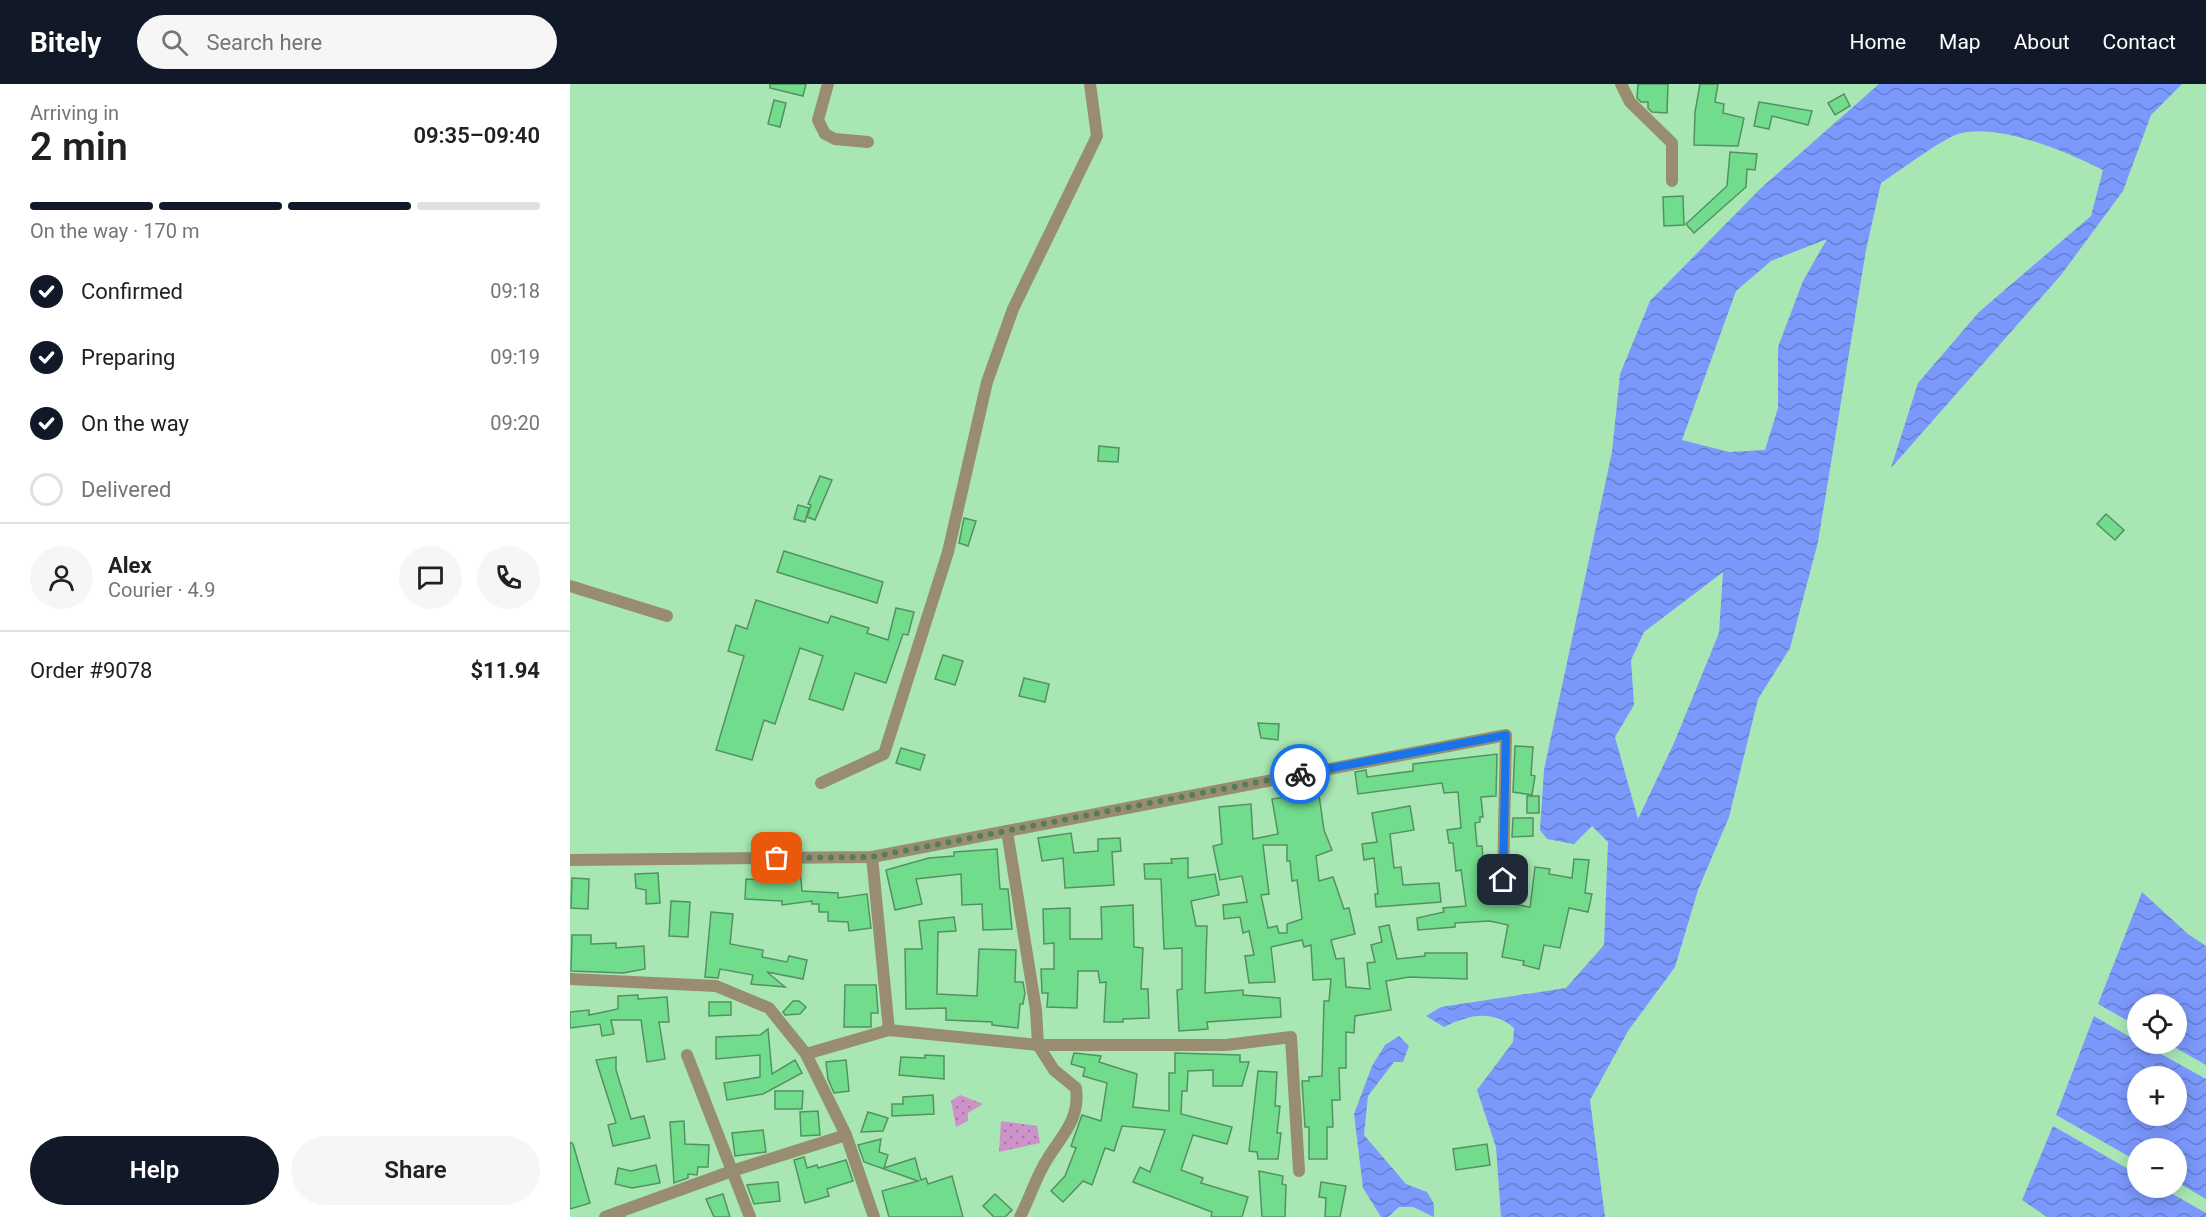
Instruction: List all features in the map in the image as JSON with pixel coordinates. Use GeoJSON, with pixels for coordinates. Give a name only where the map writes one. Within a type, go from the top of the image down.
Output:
{"type":"FeatureCollection","features":[{"type":"Feature","properties":{"kind":"street"},"geometry":{"type":"LineString","coordinates":[[828,84],[818,120],[825,135],[835,139],[868,142]]}},
{"type":"Feature","properties":{"kind":"street"},"geometry":{"type":"LineString","coordinates":[[821,783],[884,754],[948,552],[987,382],[1013,309],[1097,136],[1090,84]]}},
{"type":"Feature","properties":{"kind":"street"},"geometry":{"type":"LineString","coordinates":[[1622,84],[1630,102],[1672,143],[1672,181]]}},
{"type":"Feature","properties":{"kind":"street"},"geometry":{"type":"LineString","coordinates":[[570,586],[667,616]]}},
{"type":"Feature","properties":{"kind":"street"},"geometry":{"type":"LineString","coordinates":[[570,860],[872,857],[1506,735],[1503,880]]}},
{"type":"Feature","properties":{"kind":"street"},"geometry":{"type":"LineString","coordinates":[[1007,831],[1036,1010],[1038,1045],[1054,1070],[1076,1088],[1078,1105],[1064,1138],[1047,1159],[1020,1217]]}},
{"type":"Feature","properties":{"kind":"street"},"geometry":{"type":"LineString","coordinates":[[872,857],[889,1030]]}},
{"type":"Feature","properties":{"kind":"street"},"geometry":{"type":"LineString","coordinates":[[570,979],[716,986],[769,1008],[806,1054],[846,1136],[874,1217]]}},
{"type":"Feature","properties":{"kind":"street"},"geometry":{"type":"LineString","coordinates":[[806,1054],[889,1030],[1038,1045],[1226,1045],[1291,1037],[1299,1171]]}},
{"type":"Feature","properties":{"kind":"street"},"geometry":{"type":"LineString","coordinates":[[687,1055],[750,1217]]}},
{"type":"Feature","properties":{"kind":"street"},"geometry":{"type":"LineString","coordinates":[[605,1217],[619,1215],[732,1171],[846,1136]]}},
{"type":"Feature","properties":{"kind":"shaded area"},"geometry":{"type":"Polygon","coordinates":[[[960,1095],[983,1104],[968,1113],[968,1121],[956,1127],[951,1101],[960,1095]]]}},
{"type":"Feature","properties":{"kind":"shaded area"},"geometry":{"type":"Polygon","coordinates":[[[1001,1121],[1037,1126],[1040,1143],[999,1152],[1001,1121]]]}},
{"type":"Feature","properties":{"kind":"water"},"geometry":{"type":"Polygon","coordinates":[[[1879,84],[2182,84],[2151,115],[2123,191],[2061,275],[1891,468],[1918,383],[1979,312],[2091,216],[2103,170],[2032,141],[2012,135],[1974,131],[1951,137],[1881,183],[1866,250],[1818,542],[1790,648],[1758,699],[1729,817],[1698,890],[1675,967],[1628,1031],[1590,1100],[1605,1217],[1501,1217],[1496,1147],[1477,1090],[1513,1042],[1514,1028],[1506,1022],[1489,1016],[1462,1019],[1444,1027],[1426,1016],[1441,1007],[1566,988],[1604,945],[1608,842],[1592,826],[1574,844],[1547,839],[1540,830],[1544,770],[1612,452],[1620,374],[1650,301],[1760,189],[1879,84]],[[1827,239],[1771,261],[1736,291],[1682,440],[1729,452],[1765,450],[1778,408],[1778,347],[1803,281],[1827,239]],[[1723,572],[1644,632],[1631,660],[1634,705],[1615,737],[1638,819],[1674,743],[1719,633],[1723,572]]]}},
{"type":"Feature","properties":{"kind":"water"},"geometry":{"type":"Polygon","coordinates":[[[2142,892],[2188,934],[2206,946],[2206,1065],[2187,1054],[2187,994],[2127,994],[2127,1020],[2098,1004],[2142,892]]]}},
{"type":"Feature","properties":{"kind":"water"},"geometry":{"type":"Polygon","coordinates":[[[2094,1016],[2127,1035],[2127,1054],[2161,1054],[2183,1066],[2127,1066],[2127,1126],[2187,1126],[2187,1068],[2206,1079],[2206,1199],[2187,1188],[2187,1138],[2127,1138],[2127,1155],[2056,1115],[2094,1016]]]}},
{"type":"Feature","properties":{"kind":"water"},"geometry":{"type":"Polygon","coordinates":[[[1399,1036],[1409,1046],[1403,1062],[1394,1062],[1368,1096],[1364,1135],[1406,1184],[1427,1192],[1434,1204],[1434,1217],[1413,1207],[1399,1207],[1388,1217],[1381,1217],[1363,1188],[1354,1114],[1372,1066],[1385,1045],[1399,1036]]]}},
{"type":"Feature","properties":{"kind":"water"},"geometry":{"type":"Polygon","coordinates":[[[2053,1126],[2127,1168],[2127,1198],[2180,1198],[2206,1213],[2206,1217],[2047,1217],[2022,1200],[2053,1126]]]}},
{"type":"Feature","properties":{"kind":"building"},"geometry":{"type":"Polygon","coordinates":[[[770,84],[806,84],[803,96],[770,88],[770,84]]]}},
{"type":"Feature","properties":{"kind":"building"},"geometry":{"type":"Polygon","coordinates":[[[1638,84],[1668,84],[1667,113],[1652,112],[1648,108],[1648,102],[1641,102],[1637,98],[1638,84]]]}},
{"type":"Feature","properties":{"kind":"building"},"geometry":{"type":"Polygon","coordinates":[[[1700,84],[1718,84],[1715,102],[1724,104],[1723,113],[1744,118],[1738,146],[1694,145],[1695,112],[1700,84]]]}},
{"type":"Feature","properties":{"kind":"building"},"geometry":{"type":"Polygon","coordinates":[[[1844,94],[1850,106],[1835,115],[1828,103],[1844,94]]]}},
{"type":"Feature","properties":{"kind":"building"},"geometry":{"type":"Polygon","coordinates":[[[774,100],[786,103],[780,127],[768,124],[774,100]]]}},
{"type":"Feature","properties":{"kind":"building"},"geometry":{"type":"Polygon","coordinates":[[[1759,102],[1812,111],[1808,125],[1772,116],[1769,129],[1754,126],[1759,102]]]}},
{"type":"Feature","properties":{"kind":"building"},"geometry":{"type":"Polygon","coordinates":[[[1730,152],[1757,154],[1755,170],[1747,169],[1746,187],[1694,233],[1686,224],[1727,186],[1730,152]]]}},
{"type":"Feature","properties":{"kind":"building"},"geometry":{"type":"Polygon","coordinates":[[[1683,196],[1684,225],[1664,226],[1663,197],[1683,196]]]}},
{"type":"Feature","properties":{"kind":"building"},"geometry":{"type":"Polygon","coordinates":[[[1099,446],[1119,448],[1118,462],[1098,461],[1099,446]]]}},
{"type":"Feature","properties":{"kind":"building"},"geometry":{"type":"Polygon","coordinates":[[[820,476],[832,480],[815,520],[807,517],[811,505],[808,504],[820,476]]]}},
{"type":"Feature","properties":{"kind":"building"},"geometry":{"type":"Polygon","coordinates":[[[798,505],[809,508],[805,522],[794,519],[798,505]]]}},
{"type":"Feature","properties":{"kind":"building"},"geometry":{"type":"Polygon","coordinates":[[[2106,514],[2124,530],[2115,540],[2097,524],[2106,514]]]}},
{"type":"Feature","properties":{"kind":"building"},"geometry":{"type":"Polygon","coordinates":[[[964,518],[976,521],[968,546],[959,543],[964,518]]]}},
{"type":"Feature","properties":{"kind":"building"},"geometry":{"type":"Polygon","coordinates":[[[784,551],[883,582],[877,603],[777,572],[784,551]]]}},
{"type":"Feature","properties":{"kind":"building"},"geometry":{"type":"Polygon","coordinates":[[[756,600],[828,623],[831,616],[869,628],[867,633],[888,640],[896,608],[914,612],[908,635],[903,634],[886,683],[855,673],[843,710],[809,699],[823,656],[800,648],[775,724],[764,720],[752,760],[716,750],[744,656],[728,651],[736,625],[747,629],[756,600]]]}},
{"type":"Feature","properties":{"kind":"building"},"geometry":{"type":"Polygon","coordinates":[[[943,655],[963,661],[955,685],[935,679],[943,655]]]}},
{"type":"Feature","properties":{"kind":"building"},"geometry":{"type":"Polygon","coordinates":[[[1024,678],[1049,684],[1045,702],[1019,696],[1024,678]]]}},
{"type":"Feature","properties":{"kind":"building"},"geometry":{"type":"Polygon","coordinates":[[[1258,723],[1279,724],[1278,740],[1261,738],[1258,723]]]}},
{"type":"Feature","properties":{"kind":"building"},"geometry":{"type":"Polygon","coordinates":[[[1515,746],[1533,747],[1531,775],[1535,776],[1532,795],[1513,792],[1515,746]]]}},
{"type":"Feature","properties":{"kind":"building"},"geometry":{"type":"Polygon","coordinates":[[[901,748],[925,755],[920,770],[896,763],[901,748]]]}},
{"type":"Feature","properties":{"kind":"building"},"geometry":{"type":"Polygon","coordinates":[[[1497,754],[1496,796],[1481,797],[1483,817],[1480,817],[1480,822],[1475,823],[1477,846],[1482,846],[1484,870],[1481,870],[1485,899],[1530,907],[1535,867],[1550,869],[1549,874],[1572,878],[1574,859],[1589,860],[1585,893],[1592,894],[1588,912],[1569,908],[1560,948],[1544,945],[1539,969],[1523,965],[1524,961],[1502,957],[1508,925],[1490,921],[1455,923],[1455,927],[1418,930],[1417,918],[1444,912],[1443,908],[1466,906],[1461,870],[1456,871],[1453,843],[1449,843],[1447,830],[1461,828],[1458,792],[1444,793],[1442,783],[1358,794],[1355,772],[1366,770],[1367,777],[1413,771],[1413,764],[1497,754]]]}},
{"type":"Feature","properties":{"kind":"building"},"geometry":{"type":"Polygon","coordinates":[[[1319,795],[1324,830],[1332,850],[1316,856],[1319,881],[1333,877],[1344,909],[1349,908],[1355,934],[1331,940],[1336,959],[1344,958],[1346,987],[1370,989],[1367,963],[1375,962],[1371,945],[1382,942],[1379,927],[1389,925],[1397,959],[1425,956],[1425,953],[1467,953],[1467,979],[1409,977],[1386,981],[1391,1010],[1355,1016],[1354,1033],[1346,1032],[1346,1068],[1339,1068],[1340,1100],[1332,1100],[1333,1127],[1327,1127],[1327,1159],[1309,1159],[1309,1127],[1305,1127],[1302,1081],[1309,1081],[1309,1077],[1322,1076],[1324,1001],[1329,1001],[1331,979],[1313,980],[1311,945],[1304,947],[1302,940],[1271,947],[1275,982],[1249,983],[1245,956],[1254,955],[1249,931],[1243,933],[1240,917],[1224,919],[1223,905],[1247,902],[1242,876],[1220,880],[1213,846],[1222,844],[1219,807],[1251,804],[1253,839],[1278,834],[1272,799],[1289,796],[1290,800],[1319,795]],[[1263,845],[1269,894],[1261,895],[1268,928],[1277,926],[1279,933],[1287,933],[1287,924],[1302,919],[1297,880],[1292,881],[1290,861],[1287,861],[1287,845],[1263,845]]]}},
{"type":"Feature","properties":{"kind":"building"},"geometry":{"type":"Polygon","coordinates":[[[1527,796],[1539,796],[1539,813],[1527,813],[1527,796]]]}},
{"type":"Feature","properties":{"kind":"building"},"geometry":{"type":"Polygon","coordinates":[[[1410,806],[1414,830],[1390,834],[1394,868],[1401,867],[1403,885],[1439,883],[1441,902],[1376,907],[1375,894],[1378,894],[1374,858],[1364,860],[1362,844],[1377,842],[1372,813],[1410,806]]]}},
{"type":"Feature","properties":{"kind":"building"},"geometry":{"type":"Polygon","coordinates":[[[1513,818],[1533,818],[1533,836],[1512,837],[1513,818]]]}},
{"type":"Feature","properties":{"kind":"building"},"geometry":{"type":"Polygon","coordinates":[[[1071,833],[1074,853],[1098,851],[1098,839],[1120,838],[1121,851],[1112,852],[1114,885],[1065,888],[1063,858],[1042,861],[1038,838],[1071,833]]]}},
{"type":"Feature","properties":{"kind":"building"},"geometry":{"type":"Polygon","coordinates":[[[997,849],[1000,889],[1008,889],[1012,929],[983,930],[982,904],[962,905],[961,874],[916,879],[922,904],[895,910],[886,870],[929,858],[954,856],[954,852],[997,849]]]}},
{"type":"Feature","properties":{"kind":"building"},"geometry":{"type":"Polygon","coordinates":[[[1188,858],[1188,878],[1215,874],[1219,895],[1191,901],[1196,926],[1207,926],[1205,993],[1243,990],[1243,995],[1280,998],[1281,1017],[1207,1022],[1208,1029],[1179,1031],[1177,990],[1182,989],[1182,948],[1164,949],[1161,879],[1145,879],[1144,864],[1172,863],[1171,859],[1188,858]]]}},
{"type":"Feature","properties":{"kind":"building"},"geometry":{"type":"Polygon","coordinates":[[[800,870],[802,891],[838,893],[838,898],[867,894],[871,928],[849,931],[848,922],[828,921],[828,912],[819,912],[819,904],[812,904],[812,901],[782,905],[782,901],[745,899],[746,879],[779,881],[778,873],[800,870]]]}},
{"type":"Feature","properties":{"kind":"building"},"geometry":{"type":"Polygon","coordinates":[[[658,873],[660,903],[646,904],[646,890],[636,888],[635,874],[658,873]]]}},
{"type":"Feature","properties":{"kind":"building"},"geometry":{"type":"Polygon","coordinates":[[[572,878],[589,879],[588,909],[571,908],[572,878]]]}},
{"type":"Feature","properties":{"kind":"building"},"geometry":{"type":"Polygon","coordinates":[[[671,901],[690,902],[688,937],[669,936],[671,901]]]}},
{"type":"Feature","properties":{"kind":"building"},"geometry":{"type":"Polygon","coordinates":[[[1133,905],[1134,947],[1143,948],[1141,989],[1148,989],[1149,1018],[1104,1022],[1106,982],[1100,983],[1098,971],[1078,971],[1077,1008],[1047,1007],[1048,993],[1042,993],[1041,969],[1054,969],[1054,943],[1044,944],[1043,909],[1070,908],[1070,939],[1102,939],[1101,907],[1133,905]]]}},
{"type":"Feature","properties":{"kind":"building"},"geometry":{"type":"Polygon","coordinates":[[[711,912],[733,914],[730,944],[763,950],[762,957],[787,962],[789,956],[807,960],[803,979],[767,972],[785,987],[751,984],[753,975],[720,969],[718,978],[705,977],[711,912]]]}},
{"type":"Feature","properties":{"kind":"building"},"geometry":{"type":"Polygon","coordinates":[[[954,917],[956,931],[938,932],[937,994],[977,996],[979,949],[1016,950],[1015,982],[1023,982],[1025,993],[1023,1004],[1020,1004],[1018,1028],[992,1025],[992,1022],[946,1020],[946,1008],[906,1009],[905,949],[922,949],[919,921],[954,917]]]}},
{"type":"Feature","properties":{"kind":"building"},"geometry":{"type":"Polygon","coordinates":[[[572,935],[591,935],[591,944],[616,943],[616,948],[644,946],[645,969],[623,973],[571,971],[572,935]]]}},
{"type":"Feature","properties":{"kind":"building"},"geometry":{"type":"Polygon","coordinates":[[[845,985],[876,985],[878,1013],[871,1013],[871,1027],[844,1027],[845,985]]]}},
{"type":"Feature","properties":{"kind":"building"},"geometry":{"type":"Polygon","coordinates":[[[638,995],[638,999],[667,997],[669,1022],[659,1022],[665,1059],[647,1062],[641,1020],[611,1020],[614,1034],[602,1036],[600,1024],[570,1028],[570,1012],[589,1010],[589,1015],[618,1009],[618,996],[638,995]]]}},
{"type":"Feature","properties":{"kind":"building"},"geometry":{"type":"Polygon","coordinates":[[[793,1001],[799,1001],[806,1007],[800,1014],[785,1015],[783,1012],[793,1001]]]}},
{"type":"Feature","properties":{"kind":"building"},"geometry":{"type":"Polygon","coordinates":[[[709,1002],[731,1002],[731,1015],[709,1016],[709,1002]]]}},
{"type":"Feature","properties":{"kind":"building"},"geometry":{"type":"Polygon","coordinates":[[[768,1029],[772,1074],[795,1060],[802,1073],[763,1094],[727,1100],[724,1083],[760,1077],[760,1055],[716,1059],[716,1037],[760,1035],[768,1029]]]}},
{"type":"Feature","properties":{"kind":"building"},"geometry":{"type":"Polygon","coordinates":[[[1074,1053],[1101,1056],[1099,1062],[1137,1074],[1133,1107],[1169,1111],[1169,1073],[1175,1073],[1175,1053],[1240,1055],[1240,1062],[1249,1062],[1242,1086],[1213,1086],[1213,1070],[1188,1071],[1187,1091],[1182,1091],[1181,1114],[1232,1127],[1227,1144],[1193,1135],[1181,1170],[1203,1178],[1201,1183],[1248,1197],[1242,1217],[1211,1217],[1212,1212],[1133,1182],[1140,1167],[1150,1172],[1165,1130],[1122,1126],[1114,1151],[1105,1148],[1092,1185],[1083,1181],[1063,1202],[1051,1191],[1065,1176],[1076,1148],[1071,1146],[1082,1115],[1101,1121],[1107,1083],[1083,1076],[1085,1068],[1071,1064],[1074,1053]]]}},
{"type":"Feature","properties":{"kind":"building"},"geometry":{"type":"Polygon","coordinates":[[[925,1055],[944,1056],[944,1079],[899,1075],[901,1057],[925,1058],[925,1055]]]}},
{"type":"Feature","properties":{"kind":"building"},"geometry":{"type":"Polygon","coordinates":[[[616,1057],[616,1070],[631,1119],[644,1116],[650,1138],[613,1146],[608,1125],[616,1123],[596,1060],[616,1057]]]}},
{"type":"Feature","properties":{"kind":"building"},"geometry":{"type":"Polygon","coordinates":[[[846,1060],[849,1091],[834,1093],[828,1079],[826,1062],[846,1060]]]}},
{"type":"Feature","properties":{"kind":"building"},"geometry":{"type":"Polygon","coordinates":[[[1258,1071],[1277,1072],[1275,1106],[1280,1106],[1277,1133],[1281,1133],[1278,1159],[1258,1159],[1257,1152],[1249,1151],[1258,1071]]]}},
{"type":"Feature","properties":{"kind":"building"},"geometry":{"type":"Polygon","coordinates":[[[775,1091],[803,1091],[802,1109],[775,1109],[775,1091]]]}},
{"type":"Feature","properties":{"kind":"building"},"geometry":{"type":"Polygon","coordinates":[[[933,1095],[934,1114],[892,1116],[892,1104],[903,1104],[903,1097],[933,1095]]]}},
{"type":"Feature","properties":{"kind":"building"},"geometry":{"type":"Polygon","coordinates":[[[818,1111],[820,1135],[801,1136],[800,1112],[818,1111]]]}},
{"type":"Feature","properties":{"kind":"building"},"geometry":{"type":"Polygon","coordinates":[[[868,1112],[888,1118],[883,1131],[861,1132],[868,1112]]]}},
{"type":"Feature","properties":{"kind":"building"},"geometry":{"type":"Polygon","coordinates":[[[684,1121],[685,1144],[709,1145],[708,1167],[698,1167],[697,1175],[688,1174],[688,1178],[674,1183],[670,1122],[684,1121]]]}},
{"type":"Feature","properties":{"kind":"building"},"geometry":{"type":"Polygon","coordinates":[[[763,1130],[766,1152],[735,1156],[732,1133],[763,1130]]]}},
{"type":"Feature","properties":{"kind":"building"},"geometry":{"type":"Polygon","coordinates":[[[881,1139],[879,1152],[888,1155],[884,1168],[915,1158],[921,1180],[926,1178],[928,1184],[952,1176],[963,1217],[889,1217],[882,1191],[918,1181],[864,1162],[858,1145],[881,1139]]]}},
{"type":"Feature","properties":{"kind":"building"},"geometry":{"type":"Polygon","coordinates":[[[570,1142],[573,1144],[590,1203],[570,1209],[570,1142]]]}},
{"type":"Feature","properties":{"kind":"building"},"geometry":{"type":"Polygon","coordinates":[[[1487,1144],[1490,1165],[1456,1170],[1453,1149],[1487,1144]]]}},
{"type":"Feature","properties":{"kind":"building"},"geometry":{"type":"Polygon","coordinates":[[[804,1157],[807,1168],[817,1165],[818,1168],[846,1160],[853,1181],[827,1189],[829,1196],[805,1203],[794,1160],[804,1157]]]}},
{"type":"Feature","properties":{"kind":"building"},"geometry":{"type":"Polygon","coordinates":[[[656,1165],[660,1183],[632,1188],[615,1184],[618,1168],[631,1171],[656,1165]]]}},
{"type":"Feature","properties":{"kind":"building"},"geometry":{"type":"Polygon","coordinates":[[[1259,1171],[1283,1176],[1282,1184],[1286,1185],[1285,1217],[1262,1217],[1259,1171]]]}},
{"type":"Feature","properties":{"kind":"building"},"geometry":{"type":"Polygon","coordinates":[[[778,1182],[780,1201],[754,1204],[747,1185],[778,1182]]]}},
{"type":"Feature","properties":{"kind":"building"},"geometry":{"type":"Polygon","coordinates":[[[1321,1182],[1346,1186],[1340,1217],[1325,1217],[1326,1198],[1319,1197],[1321,1182]]]}},
{"type":"Feature","properties":{"kind":"building"},"geometry":{"type":"Polygon","coordinates":[[[723,1194],[730,1217],[714,1217],[706,1199],[723,1194]]]}},
{"type":"Feature","properties":{"kind":"building"},"geometry":{"type":"Polygon","coordinates":[[[995,1194],[1012,1210],[1005,1217],[994,1217],[983,1206],[995,1194]]]}},
{"type":"Feature","properties":{"kind":"way so far"},"geometry":{"type":"LineString","coordinates":[[777,858],[872,857],[887,852],[1300,774]]}},
{"type":"Feature","properties":{"kind":"route"},"geometry":{"type":"LineString","coordinates":[[1300,774],[1506,735],[1503,880]]}}]}
